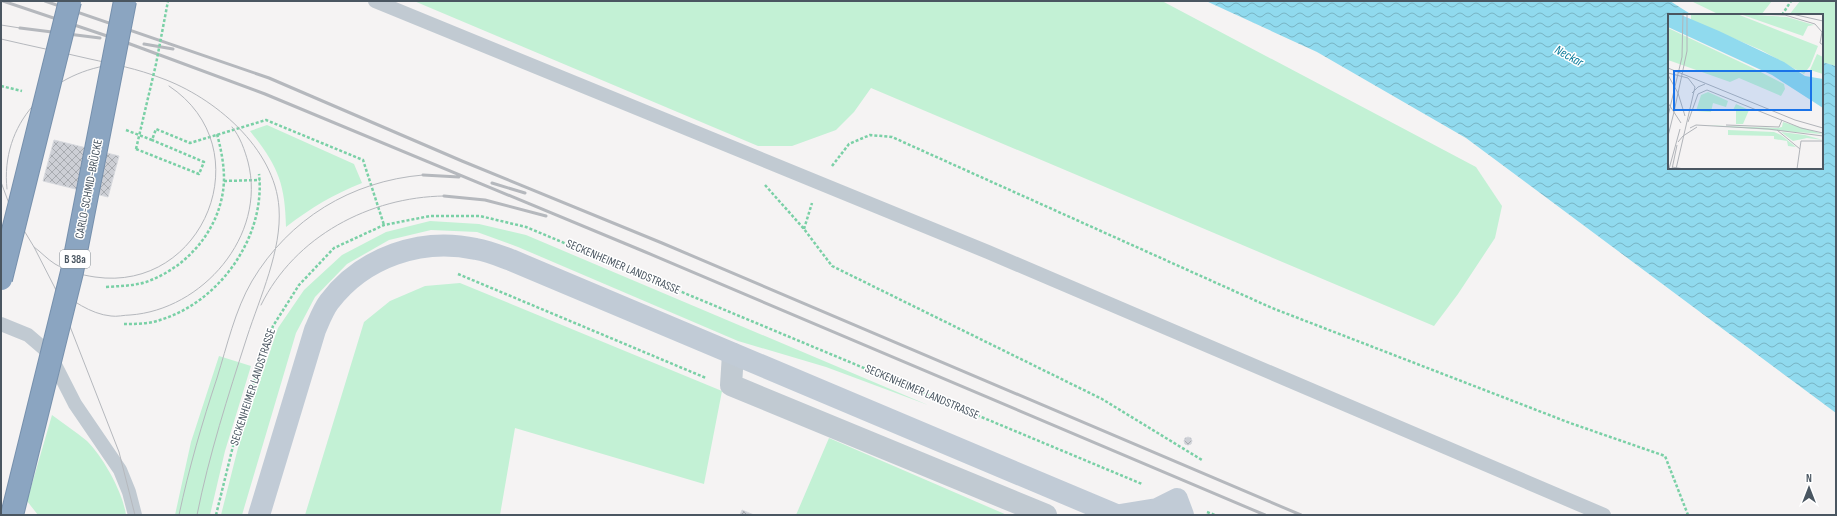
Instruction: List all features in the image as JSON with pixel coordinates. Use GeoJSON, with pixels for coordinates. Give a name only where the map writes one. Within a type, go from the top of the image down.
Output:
{"type":"FeatureCollection","features":[{"type":"Feature","properties":{"kind":"highway"},"geometry":{"type":"LineString","coordinates":[[1,279],[70,1]]}},
{"type":"Feature","properties":{"kind":"highway","name":"CARLO-SCHMID-BRÜCKE"},"geometry":{"type":"LineString","coordinates":[[12,515],[72,272],[125,1]]}},
{"type":"Feature","properties":{"kind":"main road"},"geometry":{"type":"LineString","coordinates":[[259,515],[315,330],[328,303],[348,281],[373,263],[400,251],[438,244],[477,249],[511,260],[1116,515]]}},
{"type":"Feature","properties":{"kind":"main road"},"geometry":{"type":"LineString","coordinates":[[1120,515],[1180,507]]}},
{"type":"Feature","properties":{"kind":"street"},"geometry":{"type":"LineString","coordinates":[[733,354],[732,385],[1046,515]]}},
{"type":"Feature","properties":{"kind":"lane"},"geometry":{"type":"LineString","coordinates":[[375,1],[996,255],[1604,515]]}},
{"type":"Feature","properties":{"kind":"lane"},"geometry":{"type":"LineString","coordinates":[[1,324],[28,335],[50,353],[75,404],[120,470],[129,492],[134,515]]}},
{"type":"Feature","properties":{"kind":"path"},"geometry":{"type":"LineString","coordinates":[[122,128],[152,140],[204,162],[199,174],[136,149],[156,64],[168,1]]}},
{"type":"Feature","properties":{"kind":"path"},"geometry":{"type":"LineString","coordinates":[[1783,14],[1791,1]]}},
{"type":"Feature","properties":{"kind":"path"},"geometry":{"type":"LineString","coordinates":[[1,86],[28,93]]}},
{"type":"Feature","properties":{"kind":"path"},"geometry":{"type":"LineString","coordinates":[[152,140],[156,129],[190,143],[266,120],[363,160],[384,225]]}},
{"type":"Feature","properties":{"kind":"path"},"geometry":{"type":"LineString","coordinates":[[106,287],[126,286],[145,282],[163,274],[179,264],[194,251],[206,236],[215,218],[221,200],[224,180],[224,165],[217,134]]}},
{"type":"Feature","properties":{"kind":"path"},"geometry":{"type":"LineString","coordinates":[[804,229],[819,182],[849,144],[870,135],[892,137],[1272,308],[1570,424],[1665,456],[1688,515]]}},
{"type":"Feature","properties":{"kind":"path"},"geometry":{"type":"LineString","coordinates":[[124,324],[152,322],[176,314],[190,306],[215,286],[235,262],[251,235],[259,206],[259,174]]}},
{"type":"Feature","properties":{"kind":"path"},"geometry":{"type":"LineString","coordinates":[[224,180],[260,180]]}},
{"type":"Feature","properties":{"kind":"path"},"geometry":{"type":"LineString","coordinates":[[764,183],[804,229],[832,266],[1102,399],[1202,460]]}},
{"type":"Feature","properties":{"kind":"path","name":"SECKENHEIMER LANDSTRASSE"},"geometry":{"type":"LineString","coordinates":[[216,515],[235,438],[273,326],[298,285],[334,248],[384,225],[430,216],[480,216],[526,227],[1180,507]]}},
{"type":"Feature","properties":{"kind":"path"},"geometry":{"type":"LineString","coordinates":[[454,272],[712,381],[732,385]]}},
{"type":"Feature","properties":{"kind":"green space"},"geometry":{"type":"Polygon","coordinates":[[[414,1],[1162,1],[1476,167],[1502,206],[1495,238],[1458,294],[1434,326],[871,88],[854,112],[836,130],[792,146],[758,146],[414,1]]]}},
{"type":"Feature","properties":{"kind":"green space"},"geometry":{"type":"Polygon","coordinates":[[[1691,1],[1772,1],[1762,14],[1718,14],[1691,1]]]}},
{"type":"Feature","properties":{"kind":"green space"},"geometry":{"type":"Polygon","coordinates":[[[1800,1],[1836,1],[1836,66],[1823,62],[1823,14],[1790,14],[1800,1]]]}},
{"type":"Feature","properties":{"kind":"green space"},"geometry":{"type":"Polygon","coordinates":[[[267,125],[354,164],[362,183],[322,202],[286,227],[284,198],[278,176],[260,143],[250,131],[267,125]]]}},
{"type":"Feature","properties":{"kind":"green space"},"geometry":{"type":"Polygon","coordinates":[[[430,221],[479,224],[526,235],[928,405],[826,367],[738,341],[518,247],[477,232],[431,230],[389,240],[347,264],[315,297],[296,333],[242,515],[221,515],[240,440],[278,328],[304,290],[342,255],[386,232],[430,221]]]}},
{"type":"Feature","properties":{"kind":"green space"},"geometry":{"type":"Polygon","coordinates":[[[460,283],[722,391],[704,484],[515,428],[500,515],[305,515],[364,322],[390,301],[425,286],[460,283]]]}},
{"type":"Feature","properties":{"kind":"green space"},"geometry":{"type":"Polygon","coordinates":[[[219,356],[251,366],[225,451],[210,515],[175,515],[191,442],[219,356]]]}},
{"type":"Feature","properties":{"kind":"green space"},"geometry":{"type":"Polygon","coordinates":[[[52,415],[87,441],[106,465],[121,496],[126,515],[38,515],[27,501],[52,415]]]}},
{"type":"Feature","properties":{"kind":"green space"},"geometry":{"type":"Polygon","coordinates":[[[829,438],[1007,515],[796,515],[829,438]]]}},
{"type":"Feature","properties":{"kind":"water","name":"Neckar"},"geometry":{"type":"Polygon","coordinates":[[[1206,1],[1670,1],[1690,14],[1668,14],[1668,169],[1823,169],[1823,62],[1836,66],[1836,413],[1466,138],[1317,52],[1206,1]]]}},
{"type":"Feature","properties":{"kind":"building"},"geometry":{"type":"Polygon","coordinates":[[[54,140],[119,156],[108,197],[43,181],[54,140]]]}},
{"type":"Feature","properties":{"kind":"building"},"geometry":{"type":"Polygon","coordinates":[[[1186,437],[1190,437],[1192,441],[1190,445],[1186,445],[1184,443],[1184,439],[1186,437]]]}},
{"type":"Feature","properties":{"kind":"building"},"geometry":{"type":"Polygon","coordinates":[[[742,510],[754,515],[740,515],[742,510]]]}},
{"type":"Feature","properties":{"kind":"tram line"},"geometry":{"type":"LineString","coordinates":[[1,25],[20,28]]}},
{"type":"Feature","properties":{"kind":"tram line"},"geometry":{"type":"LineString","coordinates":[[1,39],[134,69],[161,78],[181,87],[201,98],[221,112],[238,128],[254,146],[266,165],[275,186],[279,208],[279,224],[274,257],[219,426],[197,515]]}},
{"type":"Feature","properties":{"kind":"tram line"},"geometry":{"type":"LineString","coordinates":[[7,189],[7,165],[11,143],[20,124],[33,106],[48,91],[67,79],[87,70],[110,65]]}},
{"type":"Feature","properties":{"kind":"tram line"},"geometry":{"type":"LineString","coordinates":[[34,247],[55,264],[74,272],[95,277],[133,276],[166,263],[191,240],[208,211],[216,178],[212,144],[197,113],[169,86]]}},
{"type":"Feature","properties":{"kind":"tram line"},"geometry":{"type":"LineString","coordinates":[[55,288],[75,302],[89,309],[103,315],[116,316],[157,310],[181,299],[204,284],[223,264],[238,242],[248,216],[251,190],[248,162],[240,139],[232,127]]}},
{"type":"Feature","properties":{"kind":"tram line"},"geometry":{"type":"LineString","coordinates":[[179,515],[196,446],[236,316],[246,292],[267,259],[284,239],[303,222],[324,207],[371,185],[423,175]]}},
{"type":"Feature","properties":{"kind":"tram line"},"geometry":{"type":"LineString","coordinates":[[1,182],[11,209],[34,247],[55,288],[119,452],[135,515]]}},
{"type":"Feature","properties":{"kind":"tram line"},"geometry":{"type":"LineString","coordinates":[[261,305],[276,281],[294,259],[314,240],[338,225],[363,213],[389,204],[416,198],[444,196]]}},
{"type":"Feature","properties":{"kind":"railway"},"geometry":{"type":"LineString","coordinates":[[3,1],[122,41],[265,94],[643,251],[1265,515]]}},
{"type":"Feature","properties":{"kind":"railway"},"geometry":{"type":"LineString","coordinates":[[45,1],[269,78],[462,161],[662,243],[1301,515]]}},
{"type":"Feature","properties":{"kind":"railway"},"geometry":{"type":"LineString","coordinates":[[20,28],[100,38]]}},
{"type":"Feature","properties":{"kind":"railway"},"geometry":{"type":"LineString","coordinates":[[144,44],[173,49]]}},
{"type":"Feature","properties":{"kind":"railway"},"geometry":{"type":"LineString","coordinates":[[423,175],[459,177]]}},
{"type":"Feature","properties":{"kind":"railway"},"geometry":{"type":"LineString","coordinates":[[492,183],[525,193]]}},
{"type":"Feature","properties":{"kind":"railway"},"geometry":{"type":"LineString","coordinates":[[444,196],[485,200],[546,216]]}}]}
